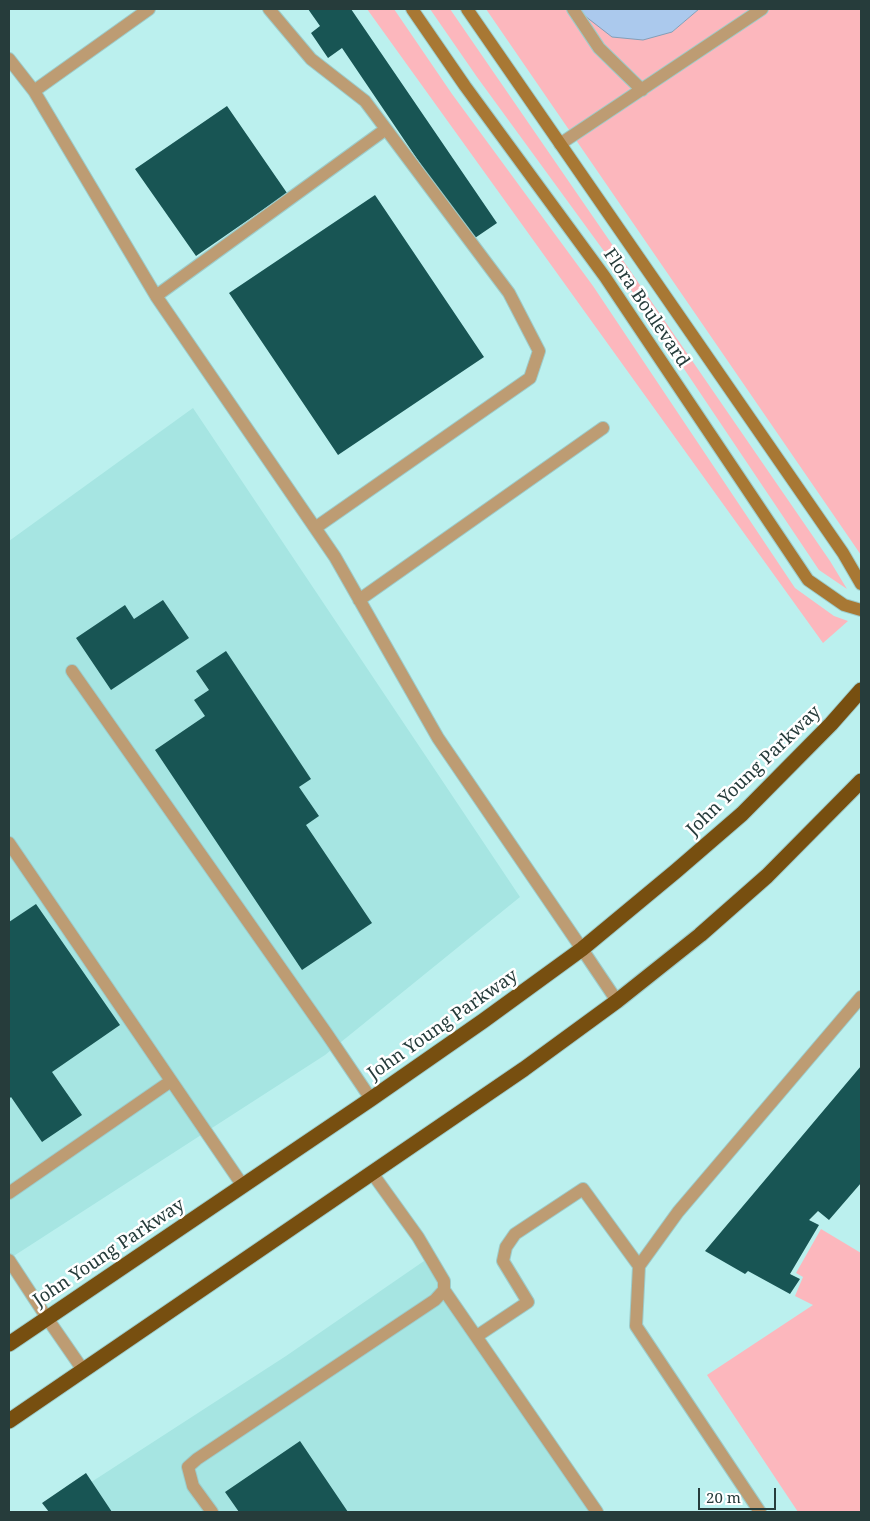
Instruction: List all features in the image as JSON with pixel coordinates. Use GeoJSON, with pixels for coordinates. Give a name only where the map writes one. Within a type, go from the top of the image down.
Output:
{"type":"FeatureCollection","features":[{"type":"Feature","properties":{"kind":"highway","name":"John Young Parkway"},"geometry":{"type":"LineString","coordinates":[[9,1344],[371,1099],[582,949],[742,814],[831,724],[861,690]]}},
{"type":"Feature","properties":{"kind":"highway"},"geometry":{"type":"LineString","coordinates":[[9,1421],[524,1069],[617,1001],[700,935],[767,876],[861,781]]}},
{"type":"Feature","properties":{"kind":"street"},"geometry":{"type":"LineString","coordinates":[[34,90],[149,9]]}},
{"type":"Feature","properties":{"kind":"street"},"geometry":{"type":"LineString","coordinates":[[269,9],[311,59],[365,101],[509,293],[538,351],[530,378],[315,528]]}},
{"type":"Feature","properties":{"kind":"street","name":"Flora Boulevard"},"geometry":{"type":"LineString","coordinates":[[412,9],[464,86],[605,277],[808,580],[844,605],[861,610]]}},
{"type":"Feature","properties":{"kind":"street","name":"Flora Boulevard"},"geometry":{"type":"LineString","coordinates":[[467,9],[843,553],[861,584]]}},
{"type":"Feature","properties":{"kind":"street"},"geometry":{"type":"LineString","coordinates":[[572,9],[599,48],[642,90]]}},
{"type":"Feature","properties":{"kind":"street"},"geometry":{"type":"LineString","coordinates":[[560,144],[762,9]]}},
{"type":"Feature","properties":{"kind":"street"},"geometry":{"type":"LineString","coordinates":[[9,59],[34,90],[156,296],[335,558],[438,738],[617,1001]]}},
{"type":"Feature","properties":{"kind":"street"},"geometry":{"type":"LineString","coordinates":[[156,296],[386,130]]}},
{"type":"Feature","properties":{"kind":"street"},"geometry":{"type":"LineString","coordinates":[[359,600],[603,428]]}},
{"type":"Feature","properties":{"kind":"street"},"geometry":{"type":"LineString","coordinates":[[72,671],[371,1099]]}},
{"type":"Feature","properties":{"kind":"street"},"geometry":{"type":"LineString","coordinates":[[9,843],[243,1186]]}},
{"type":"Feature","properties":{"kind":"street"},"geometry":{"type":"LineString","coordinates":[[760,1512],[636,1326],[639,1266],[678,1212],[861,998]]}},
{"type":"Feature","properties":{"kind":"street"},"geometry":{"type":"LineString","coordinates":[[9,1193],[171,1080]]}},
{"type":"Feature","properties":{"kind":"street"},"geometry":{"type":"LineString","coordinates":[[372,1173],[418,1237],[444,1281],[444,1290],[597,1512]]}},
{"type":"Feature","properties":{"kind":"street"},"geometry":{"type":"LineString","coordinates":[[477,1336],[528,1302],[503,1261],[506,1247],[515,1234],[583,1189],[639,1266]]}},
{"type":"Feature","properties":{"kind":"street"},"geometry":{"type":"LineString","coordinates":[[9,1260],[83,1370]]}},
{"type":"Feature","properties":{"kind":"street"},"geometry":{"type":"LineString","coordinates":[[212,1512],[193,1486],[188,1467],[196,1458],[434,1300],[444,1290]]}},
{"type":"Feature","properties":{"kind":"shaded area"},"geometry":{"type":"Polygon","coordinates":[[[367,9],[394,9],[452,94],[593,286],[795,588],[834,616],[848,621],[823,643],[367,9]]]}},
{"type":"Feature","properties":{"kind":"shaded area"},"geometry":{"type":"Polygon","coordinates":[[[430,9],[450,9],[830,561],[847,589],[819,570],[617,269],[477,77],[430,9]]]}},
{"type":"Feature","properties":{"kind":"shaded area"},"geometry":{"type":"Polygon","coordinates":[[[486,9],[576,9],[672,32],[699,9],[861,9],[861,555],[486,9]]]}},
{"type":"Feature","properties":{"kind":"shaded area"},"geometry":{"type":"Polygon","coordinates":[[[576,9],[699,9],[672,32],[643,40],[612,37],[576,9]]]}},
{"type":"Feature","properties":{"kind":"shaded area"},"geometry":{"type":"Polygon","coordinates":[[[193,408],[520,897],[325,1055],[9,1259],[9,541],[193,408]]]}},
{"type":"Feature","properties":{"kind":"shaded area"},"geometry":{"type":"Polygon","coordinates":[[[821,1229],[861,1253],[861,1512],[798,1512],[707,1375],[813,1305],[795,1296],[803,1277],[796,1273],[821,1229]]]}},
{"type":"Feature","properties":{"kind":"shaded area"},"geometry":{"type":"Polygon","coordinates":[[[424,1261],[590,1512],[45,1512],[286,1356],[424,1261]]]}},
{"type":"Feature","properties":{"kind":"building"},"geometry":{"type":"Polygon","coordinates":[[[308,9],[351,9],[497,223],[472,240],[342,48],[328,58],[311,33],[320,26],[308,9]]]}},
{"type":"Feature","properties":{"kind":"building"},"geometry":{"type":"Polygon","coordinates":[[[227,106],[287,193],[196,256],[135,169],[227,106]]]}},
{"type":"Feature","properties":{"kind":"building"},"geometry":{"type":"Polygon","coordinates":[[[375,195],[484,357],[338,455],[229,293],[375,195]]]}},
{"type":"Feature","properties":{"kind":"building"},"geometry":{"type":"Polygon","coordinates":[[[163,600],[189,638],[111,690],[76,638],[125,605],[134,619],[163,600]]]}},
{"type":"Feature","properties":{"kind":"building"},"geometry":{"type":"Polygon","coordinates":[[[226,651],[311,779],[299,787],[319,816],[306,825],[372,923],[302,970],[155,750],[205,716],[194,700],[209,690],[196,671],[226,651]]]}},
{"type":"Feature","properties":{"kind":"building"},"geometry":{"type":"Polygon","coordinates":[[[36,904],[120,1025],[52,1072],[82,1115],[42,1142],[11,1097],[9,1099],[9,922],[36,904]]]}},
{"type":"Feature","properties":{"kind":"building"},"geometry":{"type":"Polygon","coordinates":[[[861,1066],[861,1183],[829,1220],[818,1211],[809,1220],[819,1225],[790,1274],[800,1279],[790,1294],[748,1271],[745,1274],[705,1251],[861,1066]]]}},
{"type":"Feature","properties":{"kind":"building"},"geometry":{"type":"Polygon","coordinates":[[[300,1441],[348,1512],[239,1512],[225,1492],[300,1441]]]}},
{"type":"Feature","properties":{"kind":"building"},"geometry":{"type":"Polygon","coordinates":[[[86,1473],[112,1512],[49,1512],[42,1503],[86,1473]]]}}]}
